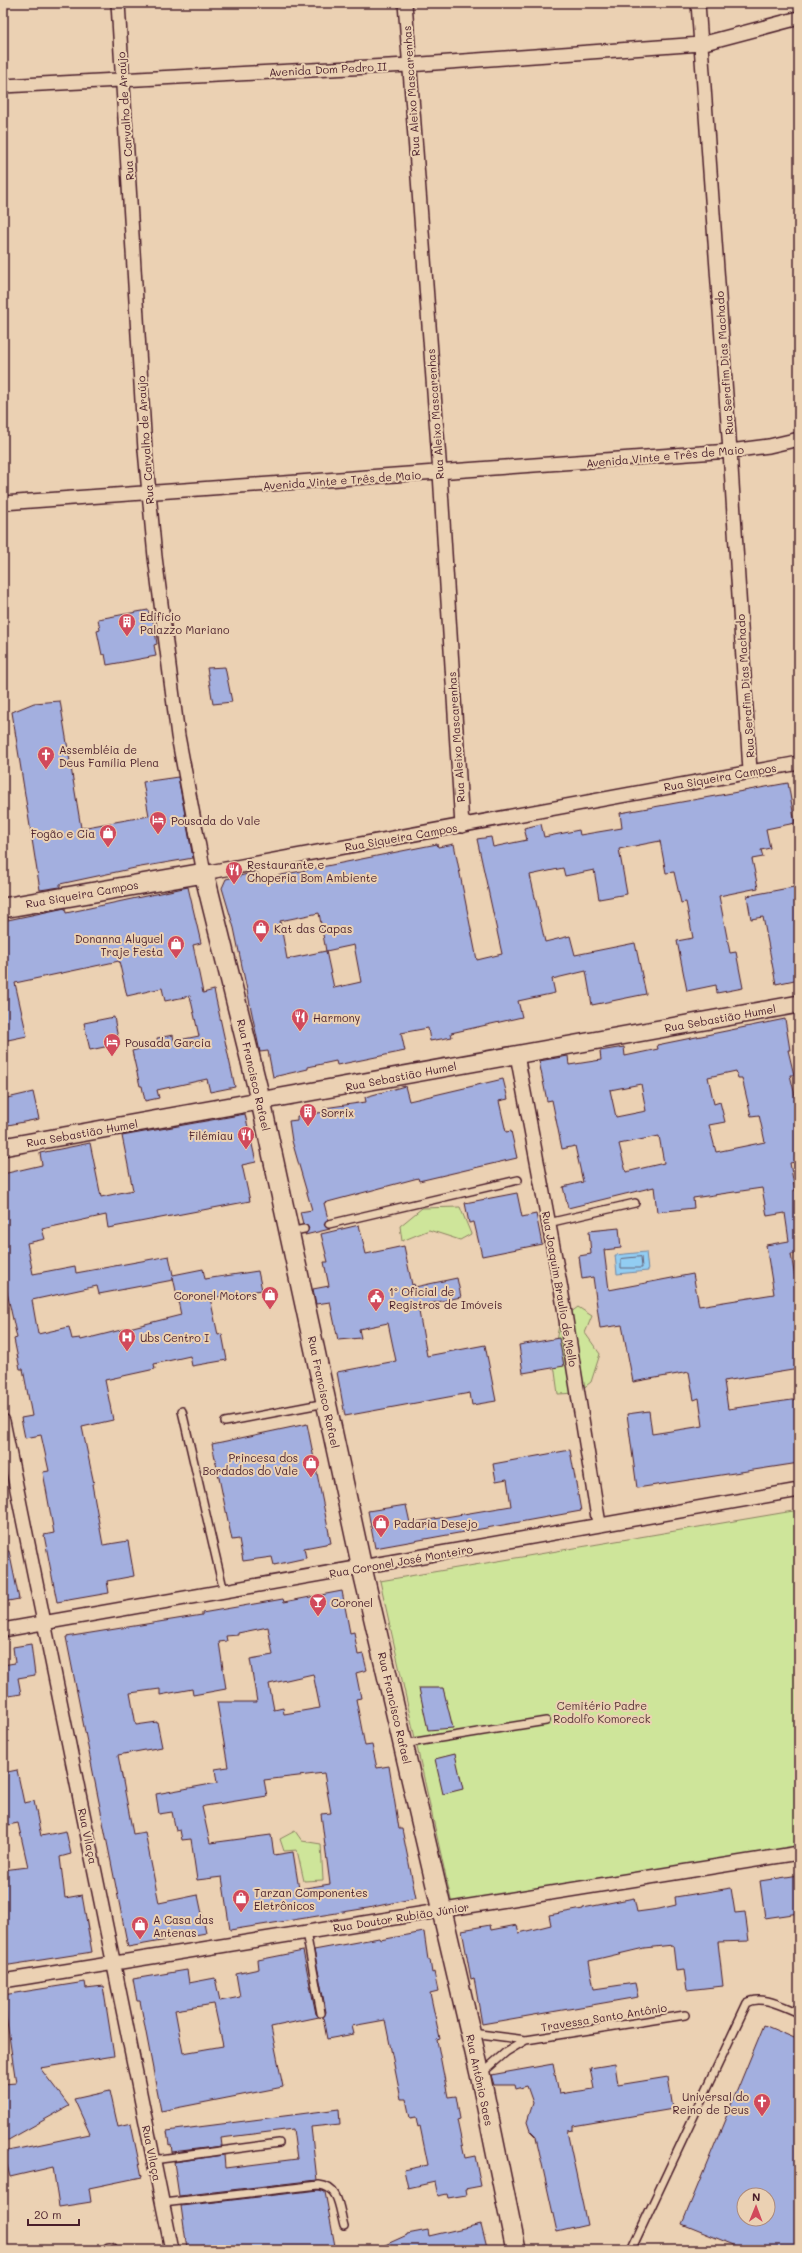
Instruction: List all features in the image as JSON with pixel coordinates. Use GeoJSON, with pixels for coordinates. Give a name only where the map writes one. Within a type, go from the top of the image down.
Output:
{"type":"FeatureCollection","features":[{"type":"Feature","properties":{"kind":"main road","name":"Rua Siqueira Campos"},"geometry":{"type":"LineString","coordinates":[[3,908],[204,873]]}},
{"type":"Feature","properties":{"kind":"main road","name":"Rua Francisco Rafael"},"geometry":{"type":"LineString","coordinates":[[204,873],[261,1102],[297,1231],[326,1403],[362,1568],[441,1911]]}},
{"type":"Feature","properties":{"kind":"main road","name":"Rua Antônio Saes"},"geometry":{"type":"LineString","coordinates":[[441,1911],[480,2074],[516,2250]]}},
{"type":"Feature","properties":{"kind":"street","name":"Rua Carvalho de Araújo"},"geometry":{"type":"LineString","coordinates":[[118,3],[149,493],[159,593],[178,736],[204,873]]}},
{"type":"Feature","properties":{"kind":"street","name":"Rua Aleixo Mascarenhas"},"geometry":{"type":"LineString","coordinates":[[405,3],[408,65],[440,473],[462,826]]}},
{"type":"Feature","properties":{"kind":"street","name":"Rua Serafim Dias Machado"},"geometry":{"type":"LineString","coordinates":[[698,3],[730,451],[750,771]]}},
{"type":"Feature","properties":{"kind":"street","name":"Avenida Dom Pedro II"},"geometry":{"type":"LineString","coordinates":[[3,86],[408,65],[701,44],[799,18]]}},
{"type":"Feature","properties":{"kind":"street","name":"Avenida Vinte e Três de Maio"},"geometry":{"type":"LineString","coordinates":[[3,503],[440,473],[730,451],[769,446],[799,438]]}},
{"type":"Feature","properties":{"kind":"street","name":"Rua Siqueira Campos"},"geometry":{"type":"LineString","coordinates":[[204,873],[799,763]]}},
{"type":"Feature","properties":{"kind":"street","name":"Rua Sebastião Humel"},"geometry":{"type":"LineString","coordinates":[[3,1147],[261,1102],[799,1004]]}},
{"type":"Feature","properties":{"kind":"street","name":"Rua Joaquim Braulio de Mello"},"geometry":{"type":"LineString","coordinates":[[517,1055],[548,1223],[599,1524]]}},
{"type":"Feature","properties":{"kind":"street","name":"Rua Vilaça"},"geometry":{"type":"LineString","coordinates":[[3,1421],[172,2250]]}},
{"type":"Feature","properties":{"kind":"street","name":"Rua Coronel José Monteiro"},"geometry":{"type":"LineString","coordinates":[[3,1630],[799,1490]]}},
{"type":"Feature","properties":{"kind":"street","name":"Rua Doutor Rubião Júnior"},"geometry":{"type":"LineString","coordinates":[[3,1981],[799,1853]]}},
{"type":"Feature","properties":{"kind":"lane"},"geometry":{"type":"LineString","coordinates":[[329,1224],[518,1180]]}},
{"type":"Feature","properties":{"kind":"lane"},"geometry":{"type":"LineString","coordinates":[[548,1223],[635,1203]]}},
{"type":"Feature","properties":{"kind":"lane"},"geometry":{"type":"LineString","coordinates":[[225,1422],[326,1403]]}},
{"type":"Feature","properties":{"kind":"lane"},"geometry":{"type":"LineString","coordinates":[[182,1411],[224,1592]]}},
{"type":"Feature","properties":{"kind":"lane"},"geometry":{"type":"LineString","coordinates":[[403,1744],[546,1721]]}},
{"type":"Feature","properties":{"kind":"lane"},"geometry":{"type":"LineString","coordinates":[[306,1932],[321,2012]]}},
{"type":"Feature","properties":{"kind":"lane"},"geometry":{"type":"LineString","coordinates":[[631,2250],[747,2003],[753,1999],[761,1999],[799,2013]]}},
{"type":"Feature","properties":{"kind":"lane","name":"Travessa Santo Antônio"},"geometry":{"type":"LineString","coordinates":[[470,2032],[526,2040],[685,2015]]}},
{"type":"Feature","properties":{"kind":"lane","name":"Travessa Santo Antônio"},"geometry":{"type":"LineString","coordinates":[[480,2074],[506,2052],[526,2040]]}},
{"type":"Feature","properties":{"kind":"lane"},"geometry":{"type":"LineString","coordinates":[[153,2160],[279,2143]]}},
{"type":"Feature","properties":{"kind":"lane"},"geometry":{"type":"LineString","coordinates":[[163,2203],[319,2185],[328,2186],[334,2191],[344,2226]]}},
{"type":"Feature","properties":{"kind":"green space"},"geometry":{"type":"Polygon","coordinates":[[[460,1207],[471,1234],[460,1240],[429,1230],[402,1241],[400,1226],[422,1208],[460,1207]]]}},
{"type":"Feature","properties":{"kind":"green space"},"geometry":{"type":"Polygon","coordinates":[[[578,1307],[592,1316],[585,1333],[600,1354],[591,1382],[577,1393],[558,1394],[553,1357],[560,1320],[578,1307]]]}},
{"type":"Feature","properties":{"kind":"green space","name":"Cemitério Padre Rodolfo Komoreck"},"geometry":{"type":"Polygon","coordinates":[[[799,1510],[799,1846],[452,1904],[380,1581],[799,1510]]]}},
{"type":"Feature","properties":{"kind":"green space"},"geometry":{"type":"Polygon","coordinates":[[[295,1831],[302,1841],[321,1844],[323,1880],[304,1881],[297,1850],[284,1851],[280,1839],[295,1831]]]}},
{"type":"Feature","properties":{"kind":"water"},"geometry":{"type":"Polygon","coordinates":[[[646,1252],[648,1271],[617,1274],[615,1255],[646,1252]]]}},
{"type":"Feature","properties":{"kind":"building","name":"Edifício Palazzo Mariano"},"geometry":{"type":"Polygon","coordinates":[[[148,610],[150,620],[153,619],[157,644],[154,645],[156,656],[107,665],[105,654],[102,655],[97,631],[100,630],[98,619],[148,610]]]}},
{"type":"Feature","properties":{"kind":"building"},"geometry":{"type":"Polygon","coordinates":[[[225,667],[232,702],[213,704],[207,668],[225,667]]]}},
{"type":"Feature","properties":{"kind":"building"},"geometry":{"type":"Polygon","coordinates":[[[60,701],[81,828],[149,816],[143,782],[178,777],[193,858],[135,868],[60,884],[60,887],[40,890],[12,712],[34,703],[60,701]]]}},
{"type":"Feature","properties":{"kind":"building"},"geometry":{"type":"Polygon","coordinates":[[[788,783],[795,823],[766,829],[770,848],[761,850],[763,857],[752,859],[758,888],[719,896],[730,953],[736,952],[743,988],[717,993],[716,985],[687,991],[677,941],[693,938],[686,902],[681,903],[674,872],[666,873],[660,841],[619,849],[627,894],[599,899],[594,870],[565,876],[563,868],[530,875],[545,942],[570,936],[575,955],[635,943],[646,994],[592,1005],[586,971],[552,979],[555,993],[518,1001],[522,1017],[451,1033],[452,1037],[430,1041],[428,1028],[401,1033],[405,1051],[337,1065],[336,1061],[273,1077],[268,1051],[260,1052],[234,928],[222,888],[226,879],[257,872],[261,879],[437,844],[438,847],[454,844],[477,960],[502,954],[477,839],[491,837],[493,847],[527,840],[524,828],[541,824],[544,837],[579,830],[580,835],[622,828],[620,813],[788,783]],[[319,913],[280,921],[287,959],[326,951],[319,913]],[[354,945],[326,951],[334,988],[361,982],[354,945]]]}},
{"type":"Feature","properties":{"kind":"building"},"geometry":{"type":"Polygon","coordinates":[[[799,886],[799,979],[776,984],[763,917],[751,919],[747,896],[799,886]]]}},
{"type":"Feature","properties":{"kind":"building"},"geometry":{"type":"Polygon","coordinates":[[[188,887],[201,943],[193,945],[203,993],[214,990],[235,1087],[210,1092],[207,1079],[157,1090],[159,1098],[145,1101],[132,1051],[158,1044],[157,1038],[173,1035],[174,1041],[199,1036],[190,996],[165,1001],[162,988],[127,996],[119,961],[15,983],[27,1036],[3,1041],[3,921],[65,908],[66,913],[188,887]]]}},
{"type":"Feature","properties":{"kind":"building"},"geometry":{"type":"Polygon","coordinates":[[[114,1017],[119,1044],[90,1050],[84,1023],[114,1017]]]}},
{"type":"Feature","properties":{"kind":"building"},"geometry":{"type":"Polygon","coordinates":[[[785,1019],[790,1050],[788,1050],[794,1075],[790,1075],[799,1112],[799,1161],[790,1163],[795,1191],[799,1190],[799,1254],[791,1254],[799,1302],[799,1369],[724,1381],[728,1409],[799,1399],[799,1463],[637,1488],[627,1414],[649,1411],[652,1434],[703,1426],[699,1398],[694,1400],[689,1372],[633,1382],[622,1325],[600,1328],[593,1277],[582,1279],[579,1256],[591,1254],[589,1231],[619,1228],[621,1248],[604,1250],[609,1290],[693,1274],[699,1306],[774,1294],[766,1245],[789,1241],[785,1213],[767,1216],[762,1188],[693,1198],[694,1208],[657,1212],[654,1187],[568,1208],[563,1187],[583,1182],[575,1146],[562,1149],[552,1100],[547,1101],[539,1061],[568,1056],[569,1065],[601,1060],[600,1051],[624,1047],[625,1056],[658,1049],[657,1045],[785,1019]],[[736,1071],[708,1077],[714,1104],[720,1102],[725,1122],[709,1125],[716,1152],[765,1142],[759,1115],[751,1116],[742,1078],[738,1078],[736,1071]],[[641,1084],[610,1090],[616,1117],[646,1111],[641,1084]],[[659,1136],[619,1144],[626,1172],[664,1163],[659,1136]]]}},
{"type":"Feature","properties":{"kind":"building"},"geometry":{"type":"Polygon","coordinates":[[[503,1079],[508,1099],[499,1101],[506,1132],[511,1131],[517,1158],[419,1181],[418,1178],[324,1203],[328,1219],[324,1225],[330,1229],[305,1235],[309,1228],[303,1224],[300,1212],[312,1210],[292,1141],[289,1121],[297,1120],[297,1116],[325,1112],[324,1108],[366,1102],[365,1097],[405,1086],[409,1101],[503,1079]]]}},
{"type":"Feature","properties":{"kind":"building"},"geometry":{"type":"Polygon","coordinates":[[[33,1092],[39,1119],[3,1126],[3,1099],[33,1092]]]}},
{"type":"Feature","properties":{"kind":"building"},"geometry":{"type":"Polygon","coordinates":[[[245,1114],[256,1162],[242,1165],[250,1201],[108,1228],[106,1215],[42,1229],[45,1239],[27,1243],[33,1274],[75,1266],[76,1273],[169,1256],[173,1275],[203,1269],[205,1279],[258,1271],[262,1290],[210,1298],[218,1335],[222,1334],[227,1360],[192,1366],[190,1356],[154,1364],[155,1369],[105,1380],[113,1420],[82,1427],[94,1484],[92,1484],[103,1545],[128,1541],[134,1576],[107,1581],[109,1593],[57,1602],[44,1535],[54,1533],[43,1472],[49,1471],[41,1435],[25,1438],[21,1418],[32,1416],[23,1369],[20,1369],[14,1339],[17,1338],[3,1274],[3,1174],[42,1165],[40,1153],[90,1143],[101,1197],[133,1190],[122,1136],[245,1114]],[[173,1277],[173,1280],[99,1294],[97,1286],[32,1300],[38,1334],[69,1327],[72,1339],[80,1338],[81,1340],[181,1315],[173,1277]]]}},
{"type":"Feature","properties":{"kind":"building"},"geometry":{"type":"Polygon","coordinates":[[[517,1193],[522,1217],[536,1214],[542,1244],[482,1256],[474,1222],[469,1223],[465,1203],[517,1193]]]}},
{"type":"Feature","properties":{"kind":"building"},"geometry":{"type":"Polygon","coordinates":[[[359,1225],[366,1254],[404,1246],[412,1285],[414,1284],[415,1287],[457,1278],[461,1297],[418,1306],[427,1356],[485,1345],[496,1401],[472,1405],[470,1393],[345,1416],[337,1372],[396,1361],[388,1323],[359,1329],[361,1338],[338,1340],[330,1302],[316,1304],[313,1289],[329,1286],[324,1262],[328,1262],[321,1234],[359,1225]]]}},
{"type":"Feature","properties":{"kind":"building"},"geometry":{"type":"Polygon","coordinates":[[[559,1338],[564,1366],[523,1373],[519,1345],[559,1338]]]}},
{"type":"Feature","properties":{"kind":"building"},"geometry":{"type":"Polygon","coordinates":[[[307,1424],[331,1543],[304,1548],[306,1558],[274,1565],[272,1557],[243,1561],[239,1539],[232,1540],[212,1444],[307,1424]]]}},
{"type":"Feature","properties":{"kind":"building"},"geometry":{"type":"Polygon","coordinates":[[[570,1450],[581,1511],[375,1548],[368,1511],[406,1505],[410,1523],[511,1506],[507,1479],[496,1481],[493,1464],[570,1450]]]}},
{"type":"Feature","properties":{"kind":"building"},"geometry":{"type":"Polygon","coordinates":[[[3,1551],[9,1551],[19,1599],[3,1602],[3,1551]]]}},
{"type":"Feature","properties":{"kind":"building"},"geometry":{"type":"Polygon","coordinates":[[[342,1591],[350,1633],[354,1632],[358,1655],[363,1654],[367,1670],[356,1673],[361,1698],[356,1699],[365,1746],[372,1745],[377,1768],[389,1766],[399,1829],[402,1829],[416,1898],[368,1908],[230,1930],[222,1877],[197,1880],[191,1839],[182,1840],[180,1830],[176,1831],[172,1812],[159,1814],[156,1794],[217,1783],[215,1769],[228,1767],[217,1702],[257,1702],[250,1659],[273,1655],[268,1627],[238,1633],[238,1635],[226,1636],[227,1641],[219,1642],[226,1689],[193,1695],[192,1689],[160,1695],[160,1689],[130,1693],[136,1725],[157,1722],[162,1747],[118,1755],[133,1834],[145,1832],[159,1903],[198,1895],[206,1933],[128,1947],[66,1637],[202,1615],[202,1613],[283,1599],[284,1602],[342,1591]],[[313,1674],[269,1684],[274,1710],[283,1708],[284,1714],[320,1708],[313,1674]],[[324,1773],[264,1780],[267,1796],[202,1807],[210,1843],[271,1835],[274,1855],[293,1852],[299,1889],[330,1884],[321,1814],[331,1813],[324,1773]]]}},
{"type":"Feature","properties":{"kind":"building"},"geometry":{"type":"Polygon","coordinates":[[[31,1644],[35,1675],[18,1678],[21,1694],[3,1697],[3,1665],[15,1663],[13,1647],[31,1644]]]}},
{"type":"Feature","properties":{"kind":"building"},"geometry":{"type":"Polygon","coordinates":[[[419,1688],[443,1688],[453,1728],[428,1730],[419,1688]]]}},
{"type":"Feature","properties":{"kind":"building"},"geometry":{"type":"Polygon","coordinates":[[[455,1754],[463,1789],[443,1794],[435,1759],[455,1754]]]}},
{"type":"Feature","properties":{"kind":"building"},"geometry":{"type":"Polygon","coordinates":[[[17,1770],[24,1803],[34,1801],[41,1836],[66,1831],[71,1854],[60,1857],[65,1898],[82,1895],[92,1952],[3,1966],[3,1870],[28,1867],[18,1823],[3,1826],[3,1773],[17,1770]]]}},
{"type":"Feature","properties":{"kind":"building"},"geometry":{"type":"Polygon","coordinates":[[[799,1875],[799,1913],[765,1918],[760,1881],[799,1875]]]}},
{"type":"Feature","properties":{"kind":"building"},"geometry":{"type":"Polygon","coordinates":[[[731,1888],[735,1913],[745,1912],[749,1941],[718,1942],[723,1986],[687,1990],[684,1970],[676,1971],[673,1945],[644,1948],[589,1961],[594,1989],[635,1983],[638,1997],[482,2024],[474,1978],[471,1979],[462,1930],[490,1925],[491,1930],[517,1925],[519,1933],[551,1925],[549,1915],[634,1898],[637,1912],[659,1909],[676,1905],[675,1897],[731,1888]]]}},
{"type":"Feature","properties":{"kind":"building"},"geometry":{"type":"Polygon","coordinates":[[[424,1932],[428,1960],[430,1960],[432,1973],[434,1972],[438,1991],[430,1993],[440,2039],[437,2040],[448,2097],[456,2096],[460,2119],[457,2120],[465,2158],[475,2156],[481,2186],[465,2189],[466,2195],[448,2198],[447,2194],[438,2196],[435,2182],[408,2188],[404,2170],[428,2165],[420,2126],[418,2127],[416,2117],[410,2118],[406,2099],[401,2099],[385,2020],[352,2026],[354,2034],[327,2039],[323,2018],[326,2012],[314,1950],[379,1938],[380,1940],[424,1932]]]}},
{"type":"Feature","properties":{"kind":"building"},"geometry":{"type":"Polygon","coordinates":[[[303,1951],[316,2014],[319,2017],[271,2027],[283,2087],[161,2111],[140,2001],[137,2001],[133,1979],[187,1970],[189,1983],[215,1978],[220,2001],[240,1997],[236,1974],[259,1969],[258,1960],[303,1951]],[[214,2004],[175,2010],[183,2053],[223,2046],[214,2004]]]}},
{"type":"Feature","properties":{"kind":"building"},"geometry":{"type":"Polygon","coordinates":[[[85,1982],[86,1988],[103,1986],[114,2056],[40,2068],[69,2106],[3,2143],[3,2084],[16,2083],[3,1995],[85,1982]]]}},
{"type":"Feature","properties":{"kind":"building","name":"Universal do Reino de Deus"},"geometry":{"type":"Polygon","coordinates":[[[764,2025],[799,2040],[799,2250],[746,2250],[682,2224],[764,2025]]]}},
{"type":"Feature","properties":{"kind":"building"},"geometry":{"type":"Polygon","coordinates":[[[553,2064],[559,2094],[594,2089],[590,2068],[615,2064],[618,2085],[668,2077],[673,2109],[573,2126],[573,2130],[567,2131],[587,2225],[557,2232],[536,2137],[530,2131],[527,2122],[533,2103],[527,2086],[516,2089],[515,2085],[494,2085],[491,2075],[553,2064]]]}},
{"type":"Feature","properties":{"kind":"building"},"geometry":{"type":"Polygon","coordinates":[[[110,2091],[118,2127],[131,2124],[142,2177],[89,2188],[91,2202],[59,2207],[53,2167],[10,2177],[7,2165],[3,2166],[3,2152],[90,2134],[74,2099],[110,2091]]]}},
{"type":"Feature","properties":{"kind":"building"},"geometry":{"type":"Polygon","coordinates":[[[339,2109],[340,2124],[311,2127],[317,2180],[179,2196],[174,2162],[224,2155],[225,2168],[297,2159],[293,2129],[221,2138],[222,2146],[172,2152],[171,2144],[169,2145],[167,2131],[339,2109]]]}},
{"type":"Feature","properties":{"kind":"building"},"geometry":{"type":"Polygon","coordinates":[[[319,2190],[325,2192],[335,2246],[306,2250],[204,2250],[203,2246],[187,2249],[181,2206],[319,2190]]]}},
{"type":"Feature","properties":{"kind":"building"},"geometry":{"type":"Polygon","coordinates":[[[481,2224],[487,2248],[485,2250],[374,2250],[407,2234],[428,2230],[429,2236],[481,2224]]]}},
{"type":"Feature","properties":{"kind":"place","name":"Edifício Palazzo Mariano"},"geometry":{"type":"Point","coordinates":[127,637]}},
{"type":"Feature","properties":{"kind":"place","name":"Assembléia de Deus Família Plena"},"geometry":{"type":"Point","coordinates":[46,770]}},
{"type":"Feature","properties":{"kind":"place","name":"Pousada do Vale"},"geometry":{"type":"Point","coordinates":[158,835]}},
{"type":"Feature","properties":{"kind":"place","name":"Fogão e Cia"},"geometry":{"type":"Point","coordinates":[108,848]}},
{"type":"Feature","properties":{"kind":"place","name":"Restaurante e Choperia Bom Ambiente"},"geometry":{"type":"Point","coordinates":[234,885]}},
{"type":"Feature","properties":{"kind":"place","name":"Kat das Capas"},"geometry":{"type":"Point","coordinates":[261,943]}},
{"type":"Feature","properties":{"kind":"place","name":"Donanna Aluguel Traje Festa"},"geometry":{"type":"Point","coordinates":[176,959]}},
{"type":"Feature","properties":{"kind":"place","name":"Harmony"},"geometry":{"type":"Point","coordinates":[300,1032]}},
{"type":"Feature","properties":{"kind":"place","name":"Pousada Garcia"},"geometry":{"type":"Point","coordinates":[112,1057]}},
{"type":"Feature","properties":{"kind":"place","name":"Sorrix"},"geometry":{"type":"Point","coordinates":[308,1127]}},
{"type":"Feature","properties":{"kind":"place","name":"Filémiau"},"geometry":{"type":"Point","coordinates":[246,1150]}},
{"type":"Feature","properties":{"kind":"place","name":"Coronel Motors"},"geometry":{"type":"Point","coordinates":[270,1310]}},
{"type":"Feature","properties":{"kind":"place","name":"1º Oficial de Registros de Imóveis"},"geometry":{"type":"Point","coordinates":[376,1312]}},
{"type":"Feature","properties":{"kind":"place","name":"Ubs Centro I"},"geometry":{"type":"Point","coordinates":[127,1352]}},
{"type":"Feature","properties":{"kind":"place","name":"Princesa dos Bordados do Vale"},"geometry":{"type":"Point","coordinates":[311,1478]}},
{"type":"Feature","properties":{"kind":"place","name":"Padaria Desejo"},"geometry":{"type":"Point","coordinates":[381,1538]}},
{"type":"Feature","properties":{"kind":"place","name":"Coronel"},"geometry":{"type":"Point","coordinates":[318,1617]}},
{"type":"Feature","properties":{"kind":"place","name":"Tarzan Componentes Eletrônicos"},"geometry":{"type":"Point","coordinates":[241,1913]}},
{"type":"Feature","properties":{"kind":"place","name":"A Casa das Antenas"},"geometry":{"type":"Point","coordinates":[140,1940]}},
{"type":"Feature","properties":{"kind":"place","name":"Universal do Reino de Deus"},"geometry":{"type":"Point","coordinates":[762,2117]}}]}
